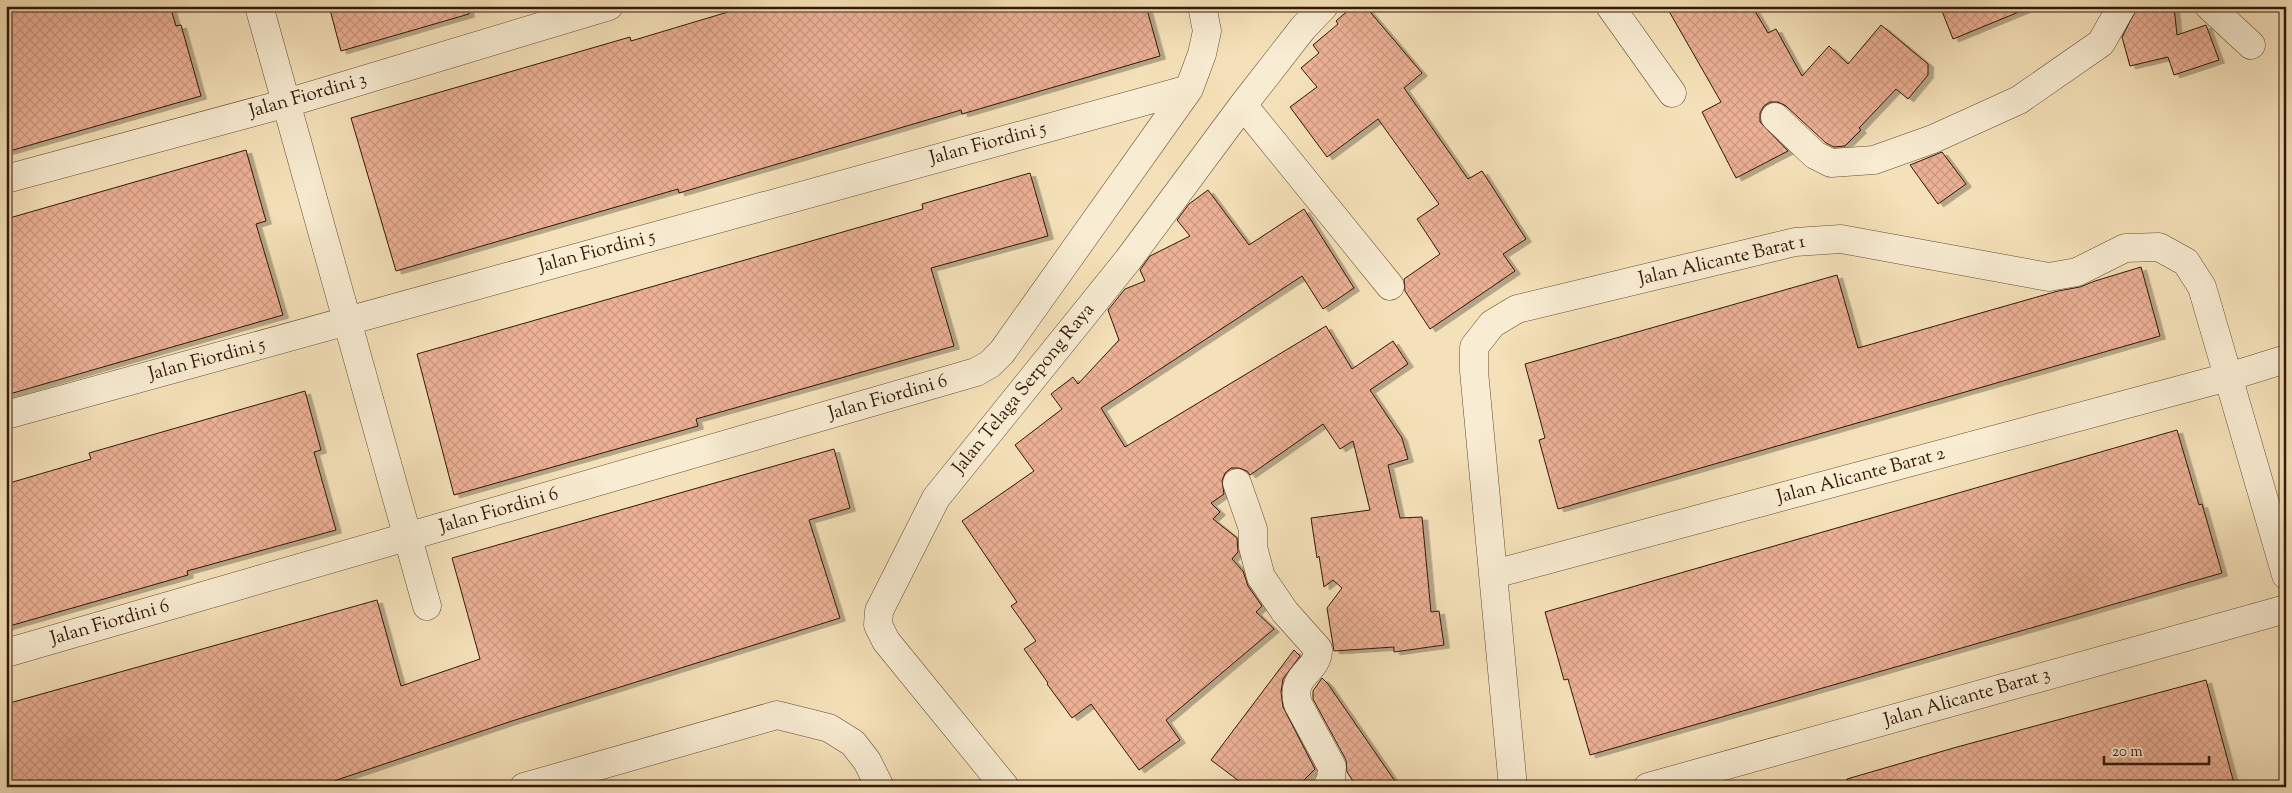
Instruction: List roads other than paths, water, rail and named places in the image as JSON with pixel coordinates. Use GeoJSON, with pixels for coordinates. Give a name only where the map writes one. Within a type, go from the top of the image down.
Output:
{"type":"FeatureCollection","features":[{"type":"Feature","properties":{"kind":"street"},"geometry":{"type":"LineString","coordinates":[[259,6],[427,606]]}},
{"type":"Feature","properties":{"kind":"street","name":"Jalan Fiordini 3"},"geometry":{"type":"LineString","coordinates":[[6,179],[286,103],[609,6]]}},
{"type":"Feature","properties":{"kind":"street"},"geometry":{"type":"LineString","coordinates":[[1189,89],[1202,54],[1207,31],[1202,6]]}},
{"type":"Feature","properties":{"kind":"street","name":"Jalan Telaga Serpong Raya"},"geometry":{"type":"LineString","coordinates":[[1005,787],[886,641],[878,626],[879,611],[936,498],[1128,260],[1243,105],[1301,17],[1324,6]]}},
{"type":"Feature","properties":{"kind":"street"},"geometry":{"type":"LineString","coordinates":[[1610,6],[1672,93]]}},
{"type":"Feature","properties":{"kind":"street"},"geometry":{"type":"LineString","coordinates":[[1775,117],[1814,155],[1831,163],[1874,160],[1933,139],[2019,100],[2101,43],[2122,6]]}},
{"type":"Feature","properties":{"kind":"street"},"geometry":{"type":"LineString","coordinates":[[2209,6],[2252,45]]}},
{"type":"Feature","properties":{"kind":"street","name":"Jalan Fiordini 5"},"geometry":{"type":"LineString","coordinates":[[6,416],[1189,89]]}},
{"type":"Feature","properties":{"kind":"street","name":"Jalan Fiordini 6"},"geometry":{"type":"LineString","coordinates":[[6,653],[976,372],[990,364],[1002,352],[1189,89]]}},
{"type":"Feature","properties":{"kind":"street"},"geometry":{"type":"LineString","coordinates":[[1243,105],[1390,286]]}},
{"type":"Feature","properties":{"kind":"street","name":"Jalan Alicante Barat 1"},"geometry":{"type":"LineString","coordinates":[[1494,574],[1474,371],[1474,347],[1492,324],[1517,309],[1795,242],[1841,239],[2049,277],[2077,272],[2125,248],[2159,247],[2186,262],[2202,287],[2228,377]]}},
{"type":"Feature","properties":{"kind":"street","name":"Jalan Alicante Barat 2"},"geometry":{"type":"LineString","coordinates":[[1494,574],[2228,377],[2286,359]]}},
{"type":"Feature","properties":{"kind":"street"},"geometry":{"type":"LineString","coordinates":[[2228,377],[2286,575]]}},
{"type":"Feature","properties":{"kind":"street"},"geometry":{"type":"LineString","coordinates":[[1237,483],[1253,529],[1253,547],[1261,577],[1286,612],[1318,649],[1316,660],[1296,686],[1295,696],[1332,767],[1331,780],[1327,787]]}},
{"type":"Feature","properties":{"kind":"street"},"geometry":{"type":"LineString","coordinates":[[1494,574],[1513,787]]}},
{"type":"Feature","properties":{"kind":"street","name":"Jalan Alicante Barat 3"},"geometry":{"type":"LineString","coordinates":[[1648,787],[2286,608]]}},
{"type":"Feature","properties":{"kind":"street"},"geometry":{"type":"LineString","coordinates":[[524,787],[777,714],[829,728],[853,743],[867,760],[880,787]]}}]}
